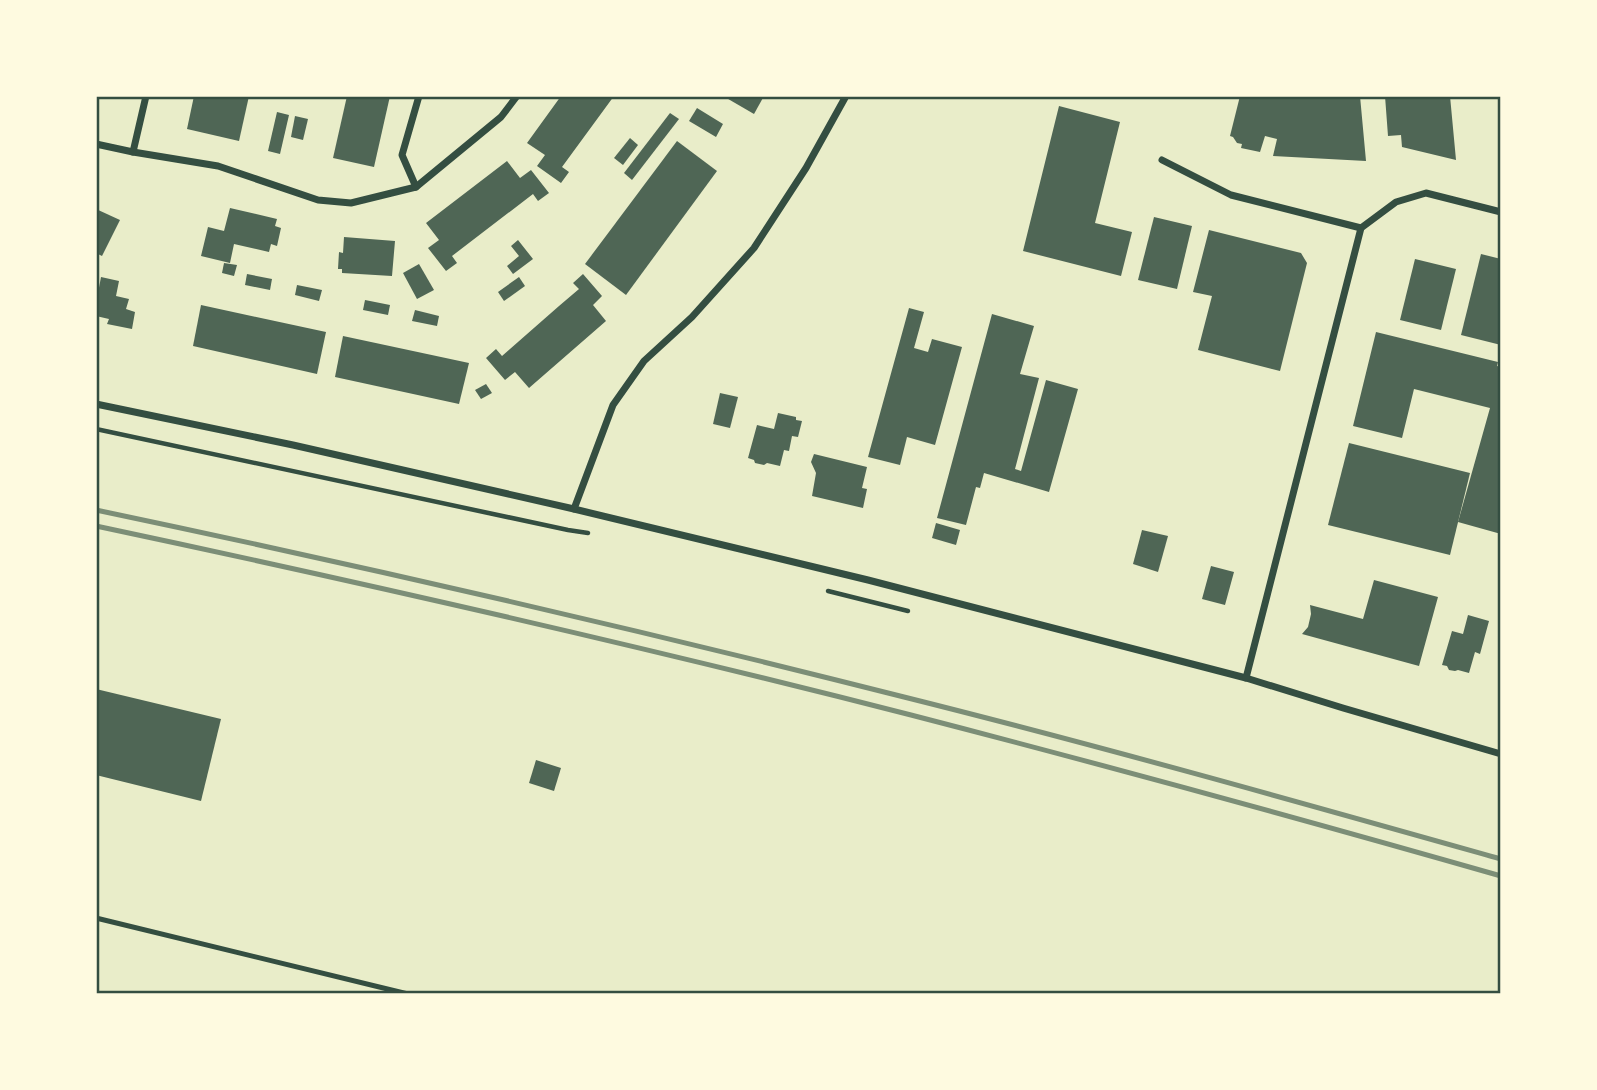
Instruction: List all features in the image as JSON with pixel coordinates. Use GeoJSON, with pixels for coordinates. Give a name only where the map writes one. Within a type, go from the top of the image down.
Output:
{"type":"FeatureCollection","features":[{"type":"Feature","properties":{"kind":"street"},"geometry":{"type":"LineString","coordinates":[[133,152],[146,96]]}},
{"type":"Feature","properties":{"kind":"street"},"geometry":{"type":"LineString","coordinates":[[416,187],[402,155],[419,96]]}},
{"type":"Feature","properties":{"kind":"street"},"geometry":{"type":"LineString","coordinates":[[96,144],[218,166],[318,200],[351,204],[416,187],[501,117],[517,96]]}},
{"type":"Feature","properties":{"kind":"street"},"geometry":{"type":"LineString","coordinates":[[575,509],[613,405],[644,361],[692,317],[754,248],[806,168],[846,96]]}},
{"type":"Feature","properties":{"kind":"street"},"geometry":{"type":"LineString","coordinates":[[1162,160],[1231,195],[1361,228]]}},
{"type":"Feature","properties":{"kind":"street"},"geometry":{"type":"LineString","coordinates":[[1246,678],[1361,228],[1396,202],[1426,193],[1501,212]]}},
{"type":"Feature","properties":{"kind":"street"},"geometry":{"type":"LineString","coordinates":[[96,404],[293,445],[575,509],[868,580],[1246,678],[1501,754]]}},
{"type":"Feature","properties":{"kind":"lane"},"geometry":{"type":"LineString","coordinates":[[96,918],[408,994]]}},
{"type":"Feature","properties":{"kind":"path"},"geometry":{"type":"LineString","coordinates":[[96,429],[591,533]]}},
{"type":"Feature","properties":{"kind":"path"},"geometry":{"type":"LineString","coordinates":[[820,589],[913,612]]}},
{"type":"Feature","properties":{"kind":"building"},"geometry":{"type":"Polygon","coordinates":[[[194,96],[249,96],[239,141],[187,129],[194,96]]]}},
{"type":"Feature","properties":{"kind":"building"},"geometry":{"type":"Polygon","coordinates":[[[347,96],[390,96],[374,167],[333,158],[347,96]]]}},
{"type":"Feature","properties":{"kind":"building"},"geometry":{"type":"Polygon","coordinates":[[[561,96],[614,96],[562,167],[569,172],[561,183],[537,166],[545,155],[527,143],[561,96]]]}},
{"type":"Feature","properties":{"kind":"building"},"geometry":{"type":"Polygon","coordinates":[[[723,96],[764,96],[754,114],[723,96]]]}},
{"type":"Feature","properties":{"kind":"building"},"geometry":{"type":"Polygon","coordinates":[[[1240,96],[1360,96],[1366,161],[1273,156],[1277,139],[1265,136],[1260,152],[1241,148],[1242,144],[1230,136],[1240,96]]]}},
{"type":"Feature","properties":{"kind":"building"},"geometry":{"type":"Polygon","coordinates":[[[1385,96],[1450,96],[1456,160],[1402,147],[1401,135],[1388,136],[1385,96]]]}},
{"type":"Feature","properties":{"kind":"building"},"geometry":{"type":"Polygon","coordinates":[[[1059,106],[1120,122],[1095,223],[1132,232],[1121,276],[1023,251],[1059,106]]]}},
{"type":"Feature","properties":{"kind":"building"},"geometry":{"type":"Polygon","coordinates":[[[697,108],[723,124],[716,137],[689,121],[697,108]]]}},
{"type":"Feature","properties":{"kind":"building"},"geometry":{"type":"Polygon","coordinates":[[[277,112],[289,115],[280,154],[268,151],[277,112]]]}},
{"type":"Feature","properties":{"kind":"building"},"geometry":{"type":"Polygon","coordinates":[[[670,113],[679,119],[632,180],[624,173],[670,113]]]}},
{"type":"Feature","properties":{"kind":"building"},"geometry":{"type":"Polygon","coordinates":[[[295,116],[308,119],[303,140],[291,137],[295,116]]]}},
{"type":"Feature","properties":{"kind":"building"},"geometry":{"type":"Polygon","coordinates":[[[630,138],[638,145],[623,165],[614,158],[630,138]]]}},
{"type":"Feature","properties":{"kind":"building"},"geometry":{"type":"Polygon","coordinates":[[[677,141],[717,171],[626,295],[585,264],[677,141]]]}},
{"type":"Feature","properties":{"kind":"building"},"geometry":{"type":"Polygon","coordinates":[[[507,161],[520,178],[531,170],[549,193],[538,201],[533,194],[452,256],[457,263],[446,271],[428,248],[439,240],[426,223],[507,161]]]}},
{"type":"Feature","properties":{"kind":"building"},"geometry":{"type":"Polygon","coordinates":[[[230,208],[277,219],[275,226],[281,228],[277,246],[271,244],[269,252],[234,244],[230,263],[201,256],[208,227],[224,231],[230,208]]]}},
{"type":"Feature","properties":{"kind":"building"},"geometry":{"type":"Polygon","coordinates":[[[96,209],[120,220],[102,256],[96,253],[96,209]]]}},
{"type":"Feature","properties":{"kind":"building"},"geometry":{"type":"Polygon","coordinates":[[[1154,217],[1192,226],[1177,289],[1138,280],[1154,217]]]}},
{"type":"Feature","properties":{"kind":"building"},"geometry":{"type":"Polygon","coordinates":[[[1209,230],[1301,253],[1307,263],[1280,371],[1198,350],[1212,296],[1193,292],[1209,230]]]}},
{"type":"Feature","properties":{"kind":"building"},"geometry":{"type":"Polygon","coordinates":[[[344,237],[395,241],[392,276],[342,273],[342,269],[338,269],[339,252],[343,253],[344,237]]]}},
{"type":"Feature","properties":{"kind":"building"},"geometry":{"type":"Polygon","coordinates":[[[518,240],[533,259],[513,274],[507,266],[519,256],[511,246],[518,240]]]}},
{"type":"Feature","properties":{"kind":"building"},"geometry":{"type":"Polygon","coordinates":[[[1481,254],[1501,259],[1501,345],[1461,335],[1481,254]]]}},
{"type":"Feature","properties":{"kind":"building"},"geometry":{"type":"Polygon","coordinates":[[[1415,259],[1456,269],[1441,330],[1400,320],[1415,259]]]}},
{"type":"Feature","properties":{"kind":"building"},"geometry":{"type":"Polygon","coordinates":[[[224,263],[237,265],[234,276],[222,273],[224,263]]]}},
{"type":"Feature","properties":{"kind":"building"},"geometry":{"type":"Polygon","coordinates":[[[419,264],[434,290],[417,299],[403,273],[419,264]]]}},
{"type":"Feature","properties":{"kind":"building"},"geometry":{"type":"Polygon","coordinates":[[[247,274],[272,279],[270,290],[245,285],[247,274]]]}},
{"type":"Feature","properties":{"kind":"building"},"geometry":{"type":"Polygon","coordinates":[[[583,274],[602,296],[593,305],[606,321],[529,388],[515,372],[505,380],[486,358],[496,349],[502,356],[579,289],[573,283],[583,274]]]}},
{"type":"Feature","properties":{"kind":"building"},"geometry":{"type":"Polygon","coordinates":[[[101,277],[119,281],[116,296],[129,299],[126,309],[135,312],[132,329],[107,324],[109,319],[96,316],[96,292],[98,293],[101,277]]]}},
{"type":"Feature","properties":{"kind":"building"},"geometry":{"type":"Polygon","coordinates":[[[519,277],[525,286],[504,301],[498,292],[519,277]]]}},
{"type":"Feature","properties":{"kind":"building"},"geometry":{"type":"Polygon","coordinates":[[[297,285],[322,290],[319,301],[295,295],[297,285]]]}},
{"type":"Feature","properties":{"kind":"building"},"geometry":{"type":"Polygon","coordinates":[[[365,300],[390,305],[388,315],[363,310],[365,300]]]}},
{"type":"Feature","properties":{"kind":"building"},"geometry":{"type":"Polygon","coordinates":[[[201,305],[326,332],[317,374],[193,346],[201,305]]]}},
{"type":"Feature","properties":{"kind":"building"},"geometry":{"type":"Polygon","coordinates":[[[909,308],[924,312],[914,348],[928,352],[932,339],[962,347],[935,445],[907,437],[900,465],[868,457],[909,308]]]}},
{"type":"Feature","properties":{"kind":"building"},"geometry":{"type":"Polygon","coordinates":[[[415,310],[439,316],[437,326],[412,321],[415,310]]]}},
{"type":"Feature","properties":{"kind":"building"},"geometry":{"type":"Polygon","coordinates":[[[992,314],[1034,326],[1020,374],[1039,378],[1015,469],[1021,471],[1046,380],[1078,389],[1049,492],[984,473],[980,488],[976,487],[966,525],[937,518],[992,314]]]}},
{"type":"Feature","properties":{"kind":"building"},"geometry":{"type":"Polygon","coordinates":[[[1376,332],[1498,362],[1497,366],[1501,367],[1501,534],[1458,522],[1490,408],[1414,389],[1402,438],[1353,426],[1376,332]]]}},
{"type":"Feature","properties":{"kind":"building"},"geometry":{"type":"Polygon","coordinates":[[[343,336],[469,363],[459,404],[335,377],[343,336]]]}},
{"type":"Feature","properties":{"kind":"building"},"geometry":{"type":"Polygon","coordinates":[[[486,384],[492,393],[481,399],[475,390],[486,384]]]}},
{"type":"Feature","properties":{"kind":"building"},"geometry":{"type":"Polygon","coordinates":[[[720,393],[738,397],[730,428],[713,424],[720,393]]]}},
{"type":"Feature","properties":{"kind":"building"},"geometry":{"type":"Polygon","coordinates":[[[778,413],[802,421],[798,437],[792,436],[789,451],[784,450],[780,466],[755,463],[748,458],[757,425],[774,429],[778,413]]]}},
{"type":"Feature","properties":{"kind":"building"},"geometry":{"type":"Polygon","coordinates":[[[1349,443],[1470,473],[1450,555],[1328,525],[1349,443]]]}},
{"type":"Feature","properties":{"kind":"building"},"geometry":{"type":"Polygon","coordinates":[[[814,454],[867,467],[862,488],[867,489],[863,508],[812,496],[816,473],[811,462],[814,454]]]}},
{"type":"Feature","properties":{"kind":"building"},"geometry":{"type":"Polygon","coordinates":[[[936,523],[960,530],[956,545],[932,538],[936,523]]]}},
{"type":"Feature","properties":{"kind":"building"},"geometry":{"type":"Polygon","coordinates":[[[1142,530],[1168,536],[1158,572],[1133,564],[1142,530]]]}},
{"type":"Feature","properties":{"kind":"building"},"geometry":{"type":"Polygon","coordinates":[[[1211,566],[1234,572],[1225,605],[1202,599],[1211,566]]]}},
{"type":"Feature","properties":{"kind":"building"},"geometry":{"type":"Polygon","coordinates":[[[1374,580],[1438,597],[1419,666],[1302,634],[1308,627],[1310,605],[1363,619],[1374,580]]]}},
{"type":"Feature","properties":{"kind":"building"},"geometry":{"type":"Polygon","coordinates":[[[1468,615],[1489,621],[1480,654],[1475,652],[1469,673],[1449,670],[1442,665],[1452,631],[1463,634],[1468,615]]]}},
{"type":"Feature","properties":{"kind":"building"},"geometry":{"type":"Polygon","coordinates":[[[96,689],[221,719],[201,801],[96,775],[96,689]]]}},
{"type":"Feature","properties":{"kind":"building"},"geometry":{"type":"Polygon","coordinates":[[[536,760],[561,768],[554,791],[529,783],[536,760]]]}},
{"type":"Feature","properties":{"kind":"railway"},"geometry":{"type":"LineString","coordinates":[[96,510],[501,599],[703,647],[1128,755],[1501,859]]}},
{"type":"Feature","properties":{"kind":"railway"},"geometry":{"type":"LineString","coordinates":[[96,526],[505,616],[810,689],[1133,774],[1501,876]]}}]}
